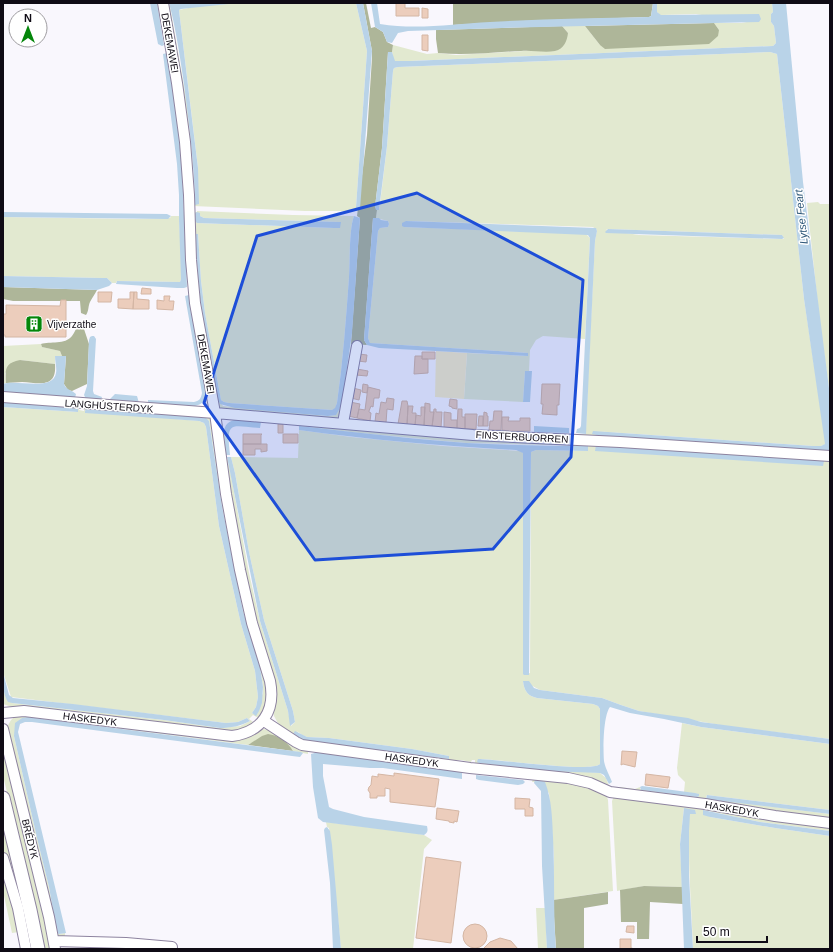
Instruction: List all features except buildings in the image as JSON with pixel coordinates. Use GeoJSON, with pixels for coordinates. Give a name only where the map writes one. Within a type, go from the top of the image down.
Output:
{"type":"FeatureCollection","features":[{"type":"Feature","properties":{"kind":"main road","name":"BRÉDYK"},"geometry":{"type":"LineString","coordinates":[[3,798],[38,949]]}},
{"type":"Feature","properties":{"kind":"street","name":"DEKEMAWEI"},"geometry":{"type":"LineString","coordinates":[[162,3],[171,46],[183,128],[189,195],[190,260],[195,303],[215,413],[227,501],[240,570],[252,623],[272,689],[270,704],[264,721]]}},
{"type":"Feature","properties":{"kind":"street"},"geometry":{"type":"LineString","coordinates":[[343,423],[357,346]]}},
{"type":"Feature","properties":{"kind":"street","name":"LANGHÚSTERDYK"},"geometry":{"type":"LineString","coordinates":[[3,397],[215,413]]}},
{"type":"Feature","properties":{"kind":"street","name":"FINSTERBUORREN"},"geometry":{"type":"LineString","coordinates":[[215,413],[473,435],[830,456]]}},
{"type":"Feature","properties":{"kind":"street","name":"HASKEDYK"},"geometry":{"type":"LineString","coordinates":[[3,713],[24,711],[232,736],[245,733],[264,721],[302,745],[470,768],[568,778],[590,783],[610,792],[684,801],[752,813],[830,823]]}},
{"type":"Feature","properties":{"kind":"street","name":"BRÉDYK"},"geometry":{"type":"LineString","coordinates":[[3,729],[54,945]]}},
{"type":"Feature","properties":{"kind":"street"},"geometry":{"type":"LineString","coordinates":[[3,858],[18,908],[26,949]]}},
{"type":"Feature","properties":{"kind":"street"},"geometry":{"type":"LineString","coordinates":[[18,936],[20,949]]}},
{"type":"Feature","properties":{"kind":"street"},"geometry":{"type":"LineString","coordinates":[[54,945],[126,943],[172,947]]}},
{"type":"Feature","properties":{"kind":"highlighted area"},"geometry":{"type":"Polygon","coordinates":[[[417,193],[583,280],[571,457],[493,549],[315,560],[204,403],[257,236],[417,193]]]}},
{"type":"Feature","properties":{"kind":"green space"},"geometry":{"type":"Polygon","coordinates":[[[165,3],[169,3],[171,12],[187,103],[195,205],[198,168],[179,10],[198,6],[238,3],[356,3],[367,51],[356,207],[358,211],[305,211],[193,206],[165,3]]]}},
{"type":"Feature","properties":{"kind":"green space"},"geometry":{"type":"Polygon","coordinates":[[[363,3],[366,3],[371,28],[375,27],[383,32],[387,42],[393,45],[392,52],[388,52],[382,148],[375,207],[377,210],[376,218],[373,218],[364,340],[367,345],[351,344],[360,218],[357,216],[367,135],[372,58],[363,3]]]}},
{"type":"Feature","properties":{"kind":"green space"},"geometry":{"type":"Polygon","coordinates":[[[653,3],[651,16],[649,17],[453,25],[453,4],[653,3]]]}},
{"type":"Feature","properties":{"kind":"green space"},"geometry":{"type":"Polygon","coordinates":[[[657,3],[772,3],[773,12],[771,14],[771,22],[774,26],[776,43],[773,46],[410,61],[394,61],[392,52],[393,45],[427,54],[438,53],[456,55],[524,51],[555,51],[568,33],[562,26],[585,26],[600,45],[719,30],[714,23],[747,23],[696,14],[660,15],[657,12],[657,3]]]}},
{"type":"Feature","properties":{"kind":"green space"},"geometry":{"type":"Polygon","coordinates":[[[714,23],[719,30],[718,36],[709,44],[605,49],[585,26],[714,23]]]}},
{"type":"Feature","properties":{"kind":"green space"},"geometry":{"type":"Polygon","coordinates":[[[562,26],[568,33],[567,39],[563,47],[555,51],[469,54],[438,53],[436,30],[562,26]]]}},
{"type":"Feature","properties":{"kind":"green space"},"geometry":{"type":"Polygon","coordinates":[[[770,52],[777,54],[804,299],[826,444],[821,446],[813,446],[593,431],[830,451],[830,454],[578,436],[577,434],[586,434],[595,241],[597,230],[593,227],[406,221],[404,227],[586,234],[590,238],[585,339],[543,336],[536,340],[530,350],[529,371],[525,371],[523,402],[464,399],[467,353],[528,356],[528,353],[370,343],[368,338],[378,231],[380,228],[388,227],[389,224],[388,221],[376,218],[377,210],[379,210],[380,204],[387,146],[393,71],[394,68],[770,52]],[[606,230],[639,235],[784,239],[782,235],[606,230]]]}},
{"type":"Feature","properties":{"kind":"green space"},"geometry":{"type":"Polygon","coordinates":[[[818,202],[820,204],[830,204],[830,396],[820,324],[807,203],[818,202]]]}},
{"type":"Feature","properties":{"kind":"green space"},"geometry":{"type":"Polygon","coordinates":[[[197,212],[354,216],[350,237],[349,277],[341,372],[337,403],[335,409],[332,410],[229,403],[221,400],[205,313],[198,234],[195,244],[199,292],[216,395],[223,406],[328,416],[335,415],[342,402],[351,344],[355,344],[342,416],[335,419],[222,410],[217,406],[198,309],[193,213],[197,212]],[[199,213],[197,223],[334,228],[339,222],[204,218],[200,216],[199,213]]]}},
{"type":"Feature","properties":{"kind":"green space"},"geometry":{"type":"Polygon","coordinates":[[[171,216],[179,216],[182,276],[180,282],[117,281],[116,283],[112,283],[107,278],[3,276],[3,217],[135,219],[170,218],[171,216]]]}},
{"type":"Feature","properties":{"kind":"green space"},"geometry":{"type":"Polygon","coordinates":[[[3,287],[97,290],[90,302],[86,315],[81,313],[80,301],[13,301],[3,299],[3,287]]]}},
{"type":"Feature","properties":{"kind":"green space"},"geometry":{"type":"Polygon","coordinates":[[[79,324],[83,326],[89,344],[87,384],[72,391],[68,390],[64,384],[66,356],[62,356],[60,351],[42,347],[41,344],[61,342],[69,339],[79,324]]]}},
{"type":"Feature","properties":{"kind":"green space"},"geometry":{"type":"Polygon","coordinates":[[[41,344],[42,347],[60,351],[62,356],[55,357],[55,364],[20,360],[5,373],[6,383],[3,384],[3,346],[41,344]]]}},
{"type":"Feature","properties":{"kind":"green space"},"geometry":{"type":"Polygon","coordinates":[[[20,360],[55,364],[53,378],[46,383],[6,383],[7,367],[11,363],[20,360]]]}},
{"type":"Feature","properties":{"kind":"green space"},"geometry":{"type":"Polygon","coordinates":[[[3,400],[79,406],[79,410],[84,411],[85,407],[209,416],[212,418],[269,696],[260,719],[253,715],[249,719],[256,724],[232,733],[15,708],[3,704],[3,688],[6,698],[12,703],[164,720],[220,728],[240,726],[250,721],[247,718],[238,722],[226,723],[11,697],[3,672],[3,407],[78,412],[71,408],[3,402],[3,400]],[[87,409],[85,411],[199,421],[204,423],[206,427],[219,526],[241,624],[255,671],[258,697],[256,707],[252,713],[254,714],[263,693],[260,667],[243,611],[222,506],[209,421],[201,417],[87,409]]]}},
{"type":"Feature","properties":{"kind":"green space"},"geometry":{"type":"Polygon","coordinates":[[[299,422],[381,432],[519,443],[520,440],[830,458],[830,739],[726,726],[639,711],[602,698],[540,690],[523,681],[524,688],[527,692],[537,698],[593,704],[598,706],[600,709],[600,764],[580,767],[479,759],[478,762],[600,773],[606,778],[609,786],[475,764],[475,760],[472,760],[471,762],[461,760],[433,761],[297,741],[280,727],[274,716],[250,605],[224,457],[227,457],[230,470],[249,573],[260,621],[288,711],[291,726],[295,722],[293,711],[264,620],[249,552],[231,457],[298,458],[299,430],[351,437],[443,446],[521,451],[523,453],[524,675],[530,673],[531,452],[536,450],[588,451],[588,446],[466,443],[299,426],[299,422]],[[297,731],[305,741],[449,759],[449,756],[412,749],[329,738],[307,737],[297,731]]]}},
{"type":"Feature","properties":{"kind":"green space"},"geometry":{"type":"Polygon","coordinates":[[[18,714],[230,739],[263,729],[269,730],[308,749],[308,754],[293,751],[292,749],[251,743],[248,745],[37,718],[22,718],[14,736],[49,887],[57,933],[65,933],[65,938],[59,938],[56,936],[7,727],[11,720],[18,714]]]}},
{"type":"Feature","properties":{"kind":"green space"},"geometry":{"type":"Polygon","coordinates":[[[682,723],[701,727],[830,744],[830,810],[707,795],[706,798],[830,814],[830,821],[618,789],[620,787],[635,789],[640,787],[640,789],[697,797],[698,794],[684,792],[685,782],[678,775],[677,768],[682,723]]]}},
{"type":"Feature","properties":{"kind":"green space"},"geometry":{"type":"Polygon","coordinates":[[[268,734],[282,740],[293,751],[248,745],[268,734]]]}},
{"type":"Feature","properties":{"kind":"green space"},"geometry":{"type":"Polygon","coordinates":[[[3,744],[52,949],[44,949],[35,905],[3,776],[3,744]]]}},
{"type":"Feature","properties":{"kind":"green space"},"geometry":{"type":"Polygon","coordinates":[[[533,778],[574,782],[606,794],[608,800],[613,891],[553,900],[554,856],[549,793],[532,782],[533,778]]]}},
{"type":"Feature","properties":{"kind":"green space"},"geometry":{"type":"Polygon","coordinates":[[[614,796],[830,825],[830,831],[760,822],[704,810],[710,817],[830,836],[830,949],[693,949],[688,826],[690,814],[693,814],[684,808],[680,844],[682,887],[644,886],[617,891],[612,801],[614,796]]]}},
{"type":"Feature","properties":{"kind":"green space"},"geometry":{"type":"Polygon","coordinates":[[[3,819],[33,949],[29,949],[19,904],[3,849],[3,819]]]}},
{"type":"Feature","properties":{"kind":"green space"},"geometry":{"type":"Polygon","coordinates":[[[326,822],[414,833],[424,835],[432,840],[424,849],[413,949],[341,949],[329,828],[327,827],[326,822]]]}},
{"type":"Feature","properties":{"kind":"green space"},"geometry":{"type":"Polygon","coordinates":[[[3,866],[19,932],[12,933],[3,891],[3,866]]]}},
{"type":"Feature","properties":{"kind":"green space"},"geometry":{"type":"Polygon","coordinates":[[[644,886],[682,887],[683,904],[650,902],[649,939],[637,939],[637,922],[621,922],[620,890],[644,886]]]}},
{"type":"Feature","properties":{"kind":"green space"},"geometry":{"type":"Polygon","coordinates":[[[608,892],[608,904],[584,908],[584,949],[556,949],[553,900],[608,892]]]}},
{"type":"Feature","properties":{"kind":"green space"},"geometry":{"type":"Polygon","coordinates":[[[536,908],[545,908],[547,949],[538,949],[536,908]]]}},
{"type":"Feature","properties":{"kind":"sand"},"geometry":{"type":"Polygon","coordinates":[[[436,351],[467,353],[464,399],[435,397],[436,351]]]}},
{"type":"Feature","properties":{"kind":"water"},"geometry":{"type":"Polygon","coordinates":[[[150,3],[157,3],[164,45],[162,46],[158,44],[150,3]]]}},
{"type":"Feature","properties":{"kind":"water"},"geometry":{"type":"Polygon","coordinates":[[[169,3],[238,3],[179,10],[198,168],[199,204],[195,205],[192,158],[184,84],[176,33],[169,3]]]}},
{"type":"Feature","properties":{"kind":"water"},"geometry":{"type":"Polygon","coordinates":[[[356,3],[363,3],[372,51],[360,209],[356,209],[356,207],[367,51],[356,3]]]}},
{"type":"Feature","properties":{"kind":"water"},"geometry":{"type":"Polygon","coordinates":[[[371,3],[377,3],[380,24],[394,26],[435,26],[530,20],[649,17],[651,16],[653,3],[657,3],[657,12],[661,15],[759,14],[761,19],[759,22],[408,31],[398,33],[392,43],[387,42],[383,32],[375,27],[371,3]]]}},
{"type":"Feature","properties":{"kind":"water","name":"Lytse Feart"},"geometry":{"type":"Polygon","coordinates":[[[772,3],[786,3],[803,182],[830,396],[830,451],[607,437],[592,434],[593,431],[813,446],[821,446],[825,444],[804,299],[777,54],[770,52],[394,68],[387,146],[379,210],[376,210],[375,207],[382,148],[388,52],[392,52],[395,61],[410,61],[773,46],[776,43],[774,26],[771,22],[771,14],[773,12],[772,3]]]}},
{"type":"Feature","properties":{"kind":"water"},"geometry":{"type":"Polygon","coordinates":[[[167,53],[176,110],[182,168],[187,287],[177,288],[116,284],[117,281],[180,282],[181,279],[177,164],[163,54],[167,53]]]}},
{"type":"Feature","properties":{"kind":"water"},"geometry":{"type":"Polygon","coordinates":[[[3,212],[167,214],[171,216],[168,219],[3,217],[3,212]]]}},
{"type":"Feature","properties":{"kind":"water"},"geometry":{"type":"Polygon","coordinates":[[[197,212],[204,218],[341,222],[340,228],[197,223],[195,221],[195,213],[197,212]]]}},
{"type":"Feature","properties":{"kind":"water"},"geometry":{"type":"Polygon","coordinates":[[[354,216],[360,218],[352,333],[342,402],[336,415],[328,416],[235,408],[220,404],[216,395],[199,292],[195,234],[198,234],[205,313],[221,400],[229,403],[332,410],[335,408],[337,403],[341,372],[349,277],[350,237],[354,216]]]}},
{"type":"Feature","properties":{"kind":"water"},"geometry":{"type":"Polygon","coordinates":[[[373,218],[388,221],[389,224],[388,227],[380,228],[378,231],[368,338],[370,343],[528,353],[528,356],[379,348],[367,345],[364,340],[373,218]]]}},
{"type":"Feature","properties":{"kind":"water"},"geometry":{"type":"Polygon","coordinates":[[[406,221],[596,228],[586,434],[576,433],[577,429],[581,426],[590,238],[588,235],[402,226],[402,223],[406,221]]]}},
{"type":"Feature","properties":{"kind":"water"},"geometry":{"type":"Polygon","coordinates":[[[608,229],[782,235],[784,238],[606,233],[605,232],[608,229]]]}},
{"type":"Feature","properties":{"kind":"water"},"geometry":{"type":"Polygon","coordinates":[[[3,276],[107,278],[112,283],[109,286],[97,290],[3,287],[3,276]]]}},
{"type":"Feature","properties":{"kind":"water"},"geometry":{"type":"Polygon","coordinates":[[[189,295],[207,395],[202,402],[195,406],[148,403],[148,400],[194,402],[201,397],[202,393],[185,296],[189,295]]]}},
{"type":"Feature","properties":{"kind":"water"},"geometry":{"type":"Polygon","coordinates":[[[92,336],[96,339],[93,391],[94,394],[102,397],[101,400],[86,399],[84,395],[87,386],[89,340],[92,336]]]}},
{"type":"Feature","properties":{"kind":"water"},"geometry":{"type":"Polygon","coordinates":[[[55,356],[66,356],[64,384],[66,388],[76,394],[75,398],[3,393],[3,384],[41,384],[53,379],[56,373],[55,356]]]}},
{"type":"Feature","properties":{"kind":"water"},"geometry":{"type":"Polygon","coordinates":[[[525,371],[532,371],[530,402],[523,402],[525,371]]]}},
{"type":"Feature","properties":{"kind":"water"},"geometry":{"type":"Polygon","coordinates":[[[115,394],[137,396],[139,403],[112,401],[110,399],[115,394]]]}},
{"type":"Feature","properties":{"kind":"water"},"geometry":{"type":"Polygon","coordinates":[[[3,402],[71,408],[78,409],[78,412],[3,407],[3,402]]]}},
{"type":"Feature","properties":{"kind":"water"},"geometry":{"type":"Polygon","coordinates":[[[86,409],[201,417],[206,418],[209,421],[222,506],[243,611],[260,667],[263,687],[262,703],[256,716],[252,713],[256,707],[258,697],[255,671],[241,624],[219,526],[206,427],[204,423],[199,421],[85,413],[86,409]]]}},
{"type":"Feature","properties":{"kind":"water"},"geometry":{"type":"Polygon","coordinates":[[[235,420],[261,422],[260,428],[236,426],[232,428],[229,436],[230,455],[226,455],[224,429],[226,425],[235,420]]]}},
{"type":"Feature","properties":{"kind":"water"},"geometry":{"type":"Polygon","coordinates":[[[299,426],[466,443],[588,446],[588,451],[536,450],[531,452],[529,675],[523,674],[523,453],[516,450],[461,447],[326,434],[299,430],[299,426]]]}},
{"type":"Feature","properties":{"kind":"water"},"geometry":{"type":"Polygon","coordinates":[[[534,426],[569,428],[569,433],[534,432],[534,426]]]}},
{"type":"Feature","properties":{"kind":"water"},"geometry":{"type":"Polygon","coordinates":[[[596,445],[824,461],[823,466],[595,451],[596,445]]]}},
{"type":"Feature","properties":{"kind":"water"},"geometry":{"type":"Polygon","coordinates":[[[227,457],[231,457],[235,473],[249,552],[264,620],[293,711],[295,722],[290,726],[288,711],[260,621],[227,457]]]}},
{"type":"Feature","properties":{"kind":"water"},"geometry":{"type":"Polygon","coordinates":[[[3,672],[9,695],[13,698],[226,723],[238,722],[247,718],[250,721],[228,728],[220,728],[164,720],[12,703],[8,702],[5,694],[3,687],[3,672]]]}},
{"type":"Feature","properties":{"kind":"water"},"geometry":{"type":"Polygon","coordinates":[[[523,681],[529,681],[534,688],[540,690],[602,698],[639,711],[688,718],[701,722],[830,739],[830,744],[701,727],[630,713],[610,707],[606,718],[604,741],[605,764],[612,782],[609,784],[604,775],[600,773],[548,771],[477,762],[478,759],[580,767],[600,764],[600,709],[598,706],[593,704],[534,697],[524,688],[523,681]]]}},
{"type":"Feature","properties":{"kind":"water"},"geometry":{"type":"Polygon","coordinates":[[[28,717],[303,753],[300,757],[32,722],[20,724],[18,732],[66,933],[59,934],[57,933],[49,887],[14,736],[15,723],[22,718],[28,717]]]}},
{"type":"Feature","properties":{"kind":"water"},"geometry":{"type":"Polygon","coordinates":[[[295,731],[307,737],[329,738],[412,749],[449,756],[449,759],[305,741],[299,739],[293,734],[295,731]]]}},
{"type":"Feature","properties":{"kind":"water"},"geometry":{"type":"Polygon","coordinates":[[[318,752],[458,771],[462,773],[462,779],[383,768],[323,764],[323,776],[329,807],[364,817],[427,826],[428,830],[424,835],[323,822],[318,818],[313,787],[311,754],[318,752]]]}},
{"type":"Feature","properties":{"kind":"water"},"geometry":{"type":"Polygon","coordinates":[[[476,775],[523,780],[525,782],[518,785],[479,780],[476,779],[476,775]]]}},
{"type":"Feature","properties":{"kind":"water"},"geometry":{"type":"Polygon","coordinates":[[[535,780],[545,782],[551,810],[554,851],[556,949],[547,949],[542,866],[541,791],[534,783],[535,780]]]}},
{"type":"Feature","properties":{"kind":"water"},"geometry":{"type":"Polygon","coordinates":[[[642,786],[695,793],[699,794],[699,796],[697,797],[641,790],[640,787],[642,786]]]}},
{"type":"Feature","properties":{"kind":"water"},"geometry":{"type":"Polygon","coordinates":[[[707,795],[830,810],[830,814],[706,799],[707,795]]]}},
{"type":"Feature","properties":{"kind":"water"},"geometry":{"type":"Polygon","coordinates":[[[684,808],[695,810],[696,814],[690,814],[689,831],[689,876],[693,949],[684,949],[680,844],[684,808]]]}},
{"type":"Feature","properties":{"kind":"water"},"geometry":{"type":"Polygon","coordinates":[[[703,810],[760,822],[830,831],[830,836],[710,817],[703,815],[703,810]]]}},
{"type":"Feature","properties":{"kind":"water"},"geometry":{"type":"Polygon","coordinates":[[[327,827],[330,831],[332,845],[341,949],[333,949],[330,883],[324,830],[327,827]]]}},
{"type":"Feature","properties":{"kind":"place","name":"Vijverzathe"},"geometry":{"type":"Point","coordinates":[34,324]}}]}
